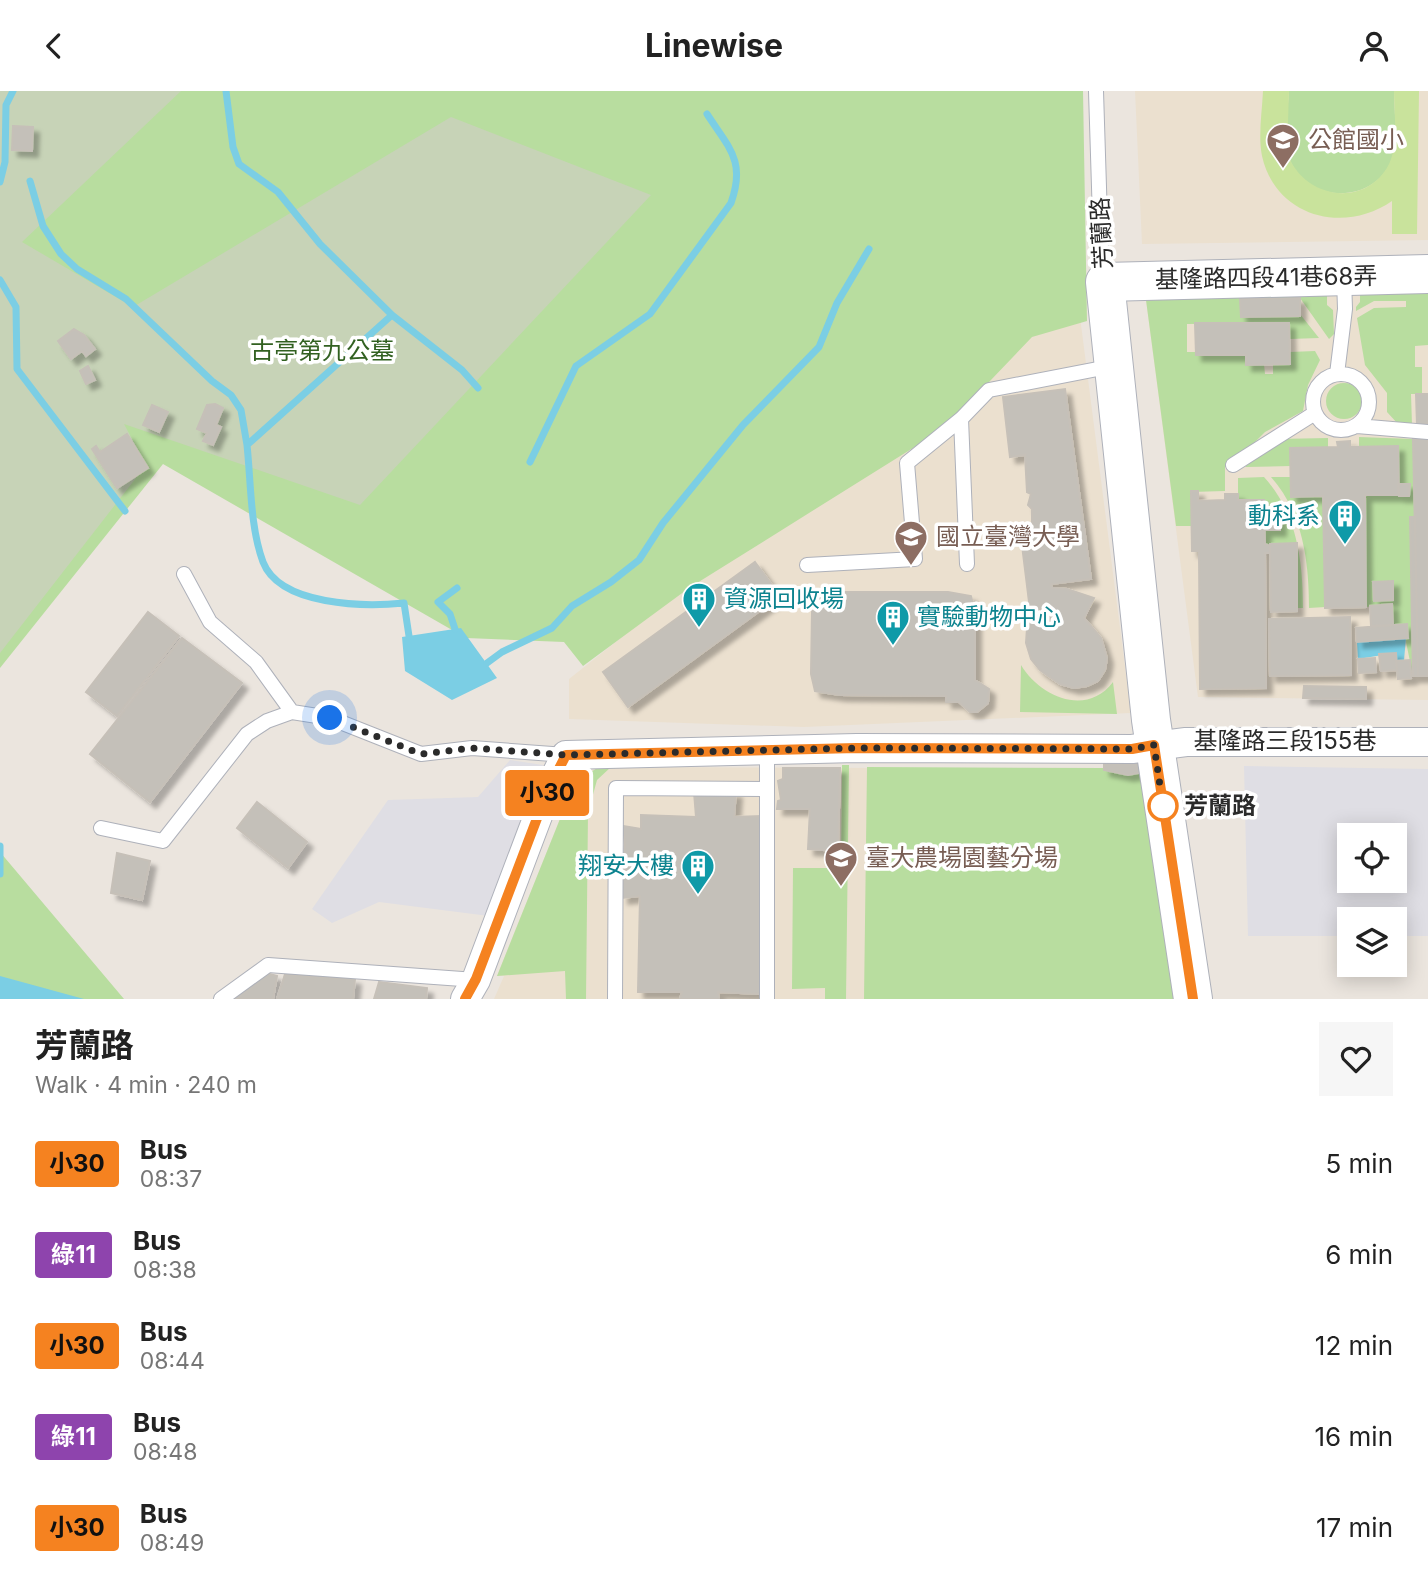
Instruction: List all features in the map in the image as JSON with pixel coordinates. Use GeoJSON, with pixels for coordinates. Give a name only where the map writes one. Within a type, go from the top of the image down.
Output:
{"type":"FeatureCollection","features":[{"type":"Feature","properties":{"kind":"street","name":"基隆路四段41巷68弄"},"geometry":{"type":"LineString","coordinates":[[1105,282],[1428,274]]}},
{"type":"Feature","properties":{"kind":"street","name":"芳蘭路"},"geometry":{"type":"LineString","coordinates":[[1105,282],[1154,745],[1193,999]]}},
{"type":"Feature","properties":{"kind":"street","name":"基隆路三段155巷"},"geometry":{"type":"LineString","coordinates":[[566,755],[767,749],[1132,749],[1186,741],[1428,741]]}},
{"type":"Feature","properties":{"kind":"street"},"geometry":{"type":"LineString","coordinates":[[470,989],[547,792],[566,755]]}},
{"type":"Feature","properties":{"kind":"lane","name":"芳蘭路"},"geometry":{"type":"LineString","coordinates":[[1096,91],[1101,251],[1105,282]]}},
{"type":"Feature","properties":{"kind":"lane"},"geometry":{"type":"LineString","coordinates":[[1337,374],[1345,309],[1344,278]]}},
{"type":"Feature","properties":{"kind":"lane"},"geometry":{"type":"LineString","coordinates":[[807,565],[915,559],[907,463],[961,419],[989,390],[1115,365]]}},
{"type":"Feature","properties":{"kind":"lane"},"geometry":{"type":"LineString","coordinates":[[1337,374],[1350,375],[1360,381],[1368,392],[1370,404],[1366,417],[1357,426],[1345,431],[1333,430],[1322,423],[1315,413],[1312,400],[1325,379],[1337,374]]}},
{"type":"Feature","properties":{"kind":"lane"},"geometry":{"type":"LineString","coordinates":[[1233,465],[1315,413]]}},
{"type":"Feature","properties":{"kind":"lane"},"geometry":{"type":"LineString","coordinates":[[961,419],[967,564]]}},
{"type":"Feature","properties":{"kind":"lane"},"geometry":{"type":"LineString","coordinates":[[1357,426],[1428,432]]}},
{"type":"Feature","properties":{"kind":"lane"},"geometry":{"type":"LineString","coordinates":[[184,574],[210,622],[256,662],[292,712]]}},
{"type":"Feature","properties":{"kind":"lane"},"geometry":{"type":"LineString","coordinates":[[101,828],[163,841],[247,734],[267,721],[292,712],[330,718],[421,754],[472,748],[566,755]]}},
{"type":"Feature","properties":{"kind":"lane"},"geometry":{"type":"LineString","coordinates":[[767,749],[767,999]]}},
{"type":"Feature","properties":{"kind":"lane"},"geometry":{"type":"LineString","coordinates":[[615,999],[616,788],[767,789]]}},
{"type":"Feature","properties":{"kind":"lane"},"geometry":{"type":"LineString","coordinates":[[221,999],[268,965],[470,989]]}},
{"type":"Feature","properties":{"kind":"shaded area","name":"公館國小"},"geometry":{"type":"Polygon","coordinates":[[[1135,91],[1428,91],[1428,240],[1142,244],[1135,91]]]}},
{"type":"Feature","properties":{"kind":"shaded area","name":"國立臺灣大學"},"geometry":{"type":"Polygon","coordinates":[[[1075,278],[1131,713],[804,727],[569,719],[569,679],[1075,278]]]}},
{"type":"Feature","properties":{"kind":"shaded area"},"geometry":{"type":"Polygon","coordinates":[[[1428,291],[1428,700],[1198,697],[1146,300],[1428,291]]]}},
{"type":"Feature","properties":{"kind":"shaded area"},"geometry":{"type":"Polygon","coordinates":[[[510,760],[543,765],[514,854],[489,916],[379,902],[332,923],[312,909],[388,800],[478,797],[510,760]]]}},
{"type":"Feature","properties":{"kind":"shaded area"},"geometry":{"type":"Polygon","coordinates":[[[1244,766],[1428,769],[1428,936],[1407,936],[1407,907],[1337,907],[1337,936],[1248,936],[1244,766]]]}},
{"type":"Feature","properties":{"kind":"shaded area","name":"臺大農場園藝分場"},"geometry":{"type":"Polygon","coordinates":[[[886,768],[1165,999],[494,999],[504,976],[497,976],[568,799],[583,777],[594,769],[886,768]]]}},
{"type":"Feature","properties":{"kind":"green space"},"geometry":{"type":"Polygon","coordinates":[[[0,91],[1083,91],[1087,321],[1032,337],[945,428],[689,588],[583,666],[564,642],[466,638],[163,464],[0,668],[0,91]]]}},
{"type":"Feature","properties":{"kind":"green space","name":"古亭第九公墓"},"geometry":{"type":"Polygon","coordinates":[[[0,91],[181,91],[22,242],[133,307],[451,117],[651,195],[360,505],[124,424],[146,465],[0,653],[0,91]]]}},
{"type":"Feature","properties":{"kind":"green space"},"geometry":{"type":"Polygon","coordinates":[[[1263,91],[1289,91],[1287,152],[1294,167],[1305,179],[1319,188],[1349,193],[1364,189],[1377,180],[1388,166],[1395,140],[1394,91],[1419,91],[1417,234],[1392,234],[1392,201],[1354,217],[1334,218],[1297,206],[1282,194],[1270,177],[1262,156],[1260,132],[1263,91]]]}},
{"type":"Feature","properties":{"kind":"green space"},"geometry":{"type":"Polygon","coordinates":[[[1289,91],[1394,91],[1396,132],[1393,155],[1386,171],[1374,183],[1359,190],[1327,192],[1312,186],[1299,175],[1290,160],[1286,144],[1289,91]]]}},
{"type":"Feature","properties":{"kind":"green space"},"geometry":{"type":"Polygon","coordinates":[[[1428,291],[1428,345],[1415,346],[1415,367],[1422,367],[1422,394],[1411,394],[1412,425],[1398,424],[1387,412],[1387,393],[1365,365],[1357,318],[1374,308],[1406,307],[1406,301],[1374,301],[1356,311],[1356,307],[1360,302],[1360,293],[1428,291]]]}},
{"type":"Feature","properties":{"kind":"green space"},"geometry":{"type":"Polygon","coordinates":[[[1327,293],[1327,305],[1333,310],[1334,334],[1329,339],[1300,298],[1241,299],[1241,317],[1300,314],[1319,338],[1290,339],[1289,323],[1187,324],[1187,352],[1196,352],[1196,355],[1246,355],[1246,364],[1264,364],[1265,374],[1273,374],[1273,364],[1290,364],[1290,352],[1315,351],[1320,360],[1308,385],[1303,411],[1265,432],[1230,467],[1225,467],[1225,491],[1191,492],[1191,526],[1176,526],[1146,300],[1327,293]]]}},
{"type":"Feature","properties":{"kind":"green space"},"geometry":{"type":"Polygon","coordinates":[[[1344,383],[1356,389],[1362,401],[1356,413],[1344,419],[1332,413],[1326,401],[1332,389],[1344,383]]]}},
{"type":"Feature","properties":{"kind":"green space"},"geometry":{"type":"Polygon","coordinates":[[[1359,437],[1413,439],[1413,676],[1406,642],[1407,624],[1393,625],[1392,604],[1366,607],[1365,495],[1398,495],[1398,447],[1359,447],[1359,437]]]}},
{"type":"Feature","properties":{"kind":"green space"},"geometry":{"type":"Polygon","coordinates":[[[1328,438],[1328,447],[1290,448],[1291,466],[1245,467],[1277,439],[1328,438]]]}},
{"type":"Feature","properties":{"kind":"green space"},"geometry":{"type":"Polygon","coordinates":[[[1264,477],[1284,506],[1296,538],[1302,573],[1303,608],[1298,608],[1297,544],[1265,544],[1264,530],[1280,530],[1280,515],[1264,515],[1238,500],[1238,478],[1264,477]]]}},
{"type":"Feature","properties":{"kind":"green space"},"geometry":{"type":"Polygon","coordinates":[[[1271,477],[1291,477],[1291,496],[1323,496],[1325,607],[1309,608],[1308,573],[1302,539],[1290,506],[1271,477]]]}},
{"type":"Feature","properties":{"kind":"green space"},"geometry":{"type":"Polygon","coordinates":[[[1021,665],[1040,686],[1064,699],[1090,699],[1102,693],[1113,682],[1117,714],[1020,712],[1021,665]]]}},
{"type":"Feature","properties":{"kind":"green space"},"geometry":{"type":"Polygon","coordinates":[[[602,765],[611,767],[597,780],[588,813],[586,999],[566,999],[565,971],[497,976],[568,799],[583,777],[602,765]]]}},
{"type":"Feature","properties":{"kind":"green space"},"geometry":{"type":"Polygon","coordinates":[[[842,765],[849,765],[846,999],[825,999],[825,988],[792,989],[793,868],[841,868],[842,765]]]}},
{"type":"Feature","properties":{"kind":"green space"},"geometry":{"type":"Polygon","coordinates":[[[867,767],[1104,768],[1128,775],[1140,773],[1175,999],[864,999],[867,767]]]}},
{"type":"Feature","properties":{"kind":"green space"},"geometry":{"type":"Polygon","coordinates":[[[0,852],[124,999],[0,999],[0,852]]]}},
{"type":"Feature","properties":{"kind":"water"},"geometry":{"type":"Polygon","coordinates":[[[461,628],[497,678],[452,700],[405,671],[402,637],[461,628]]]}},
{"type":"Feature","properties":{"kind":"water"},"geometry":{"type":"Polygon","coordinates":[[[1406,638],[1404,660],[1396,661],[1395,653],[1358,659],[1357,642],[1406,638]]]}},
{"type":"Feature","properties":{"kind":"water"},"geometry":{"type":"Polygon","coordinates":[[[0,976],[84,999],[0,999],[0,976]]]}},
{"type":"Feature","properties":{"kind":"building"},"geometry":{"type":"Polygon","coordinates":[[[13,126],[33,127],[32,151],[12,150],[13,126]]]}},
{"type":"Feature","properties":{"kind":"building"},"geometry":{"type":"Polygon","coordinates":[[[1300,298],[1300,316],[1241,317],[1240,299],[1300,298]]]}},
{"type":"Feature","properties":{"kind":"building"},"geometry":{"type":"Polygon","coordinates":[[[1195,323],[1289,323],[1290,364],[1246,365],[1246,355],[1196,355],[1195,323]]]}},
{"type":"Feature","properties":{"kind":"building"},"geometry":{"type":"Polygon","coordinates":[[[74,329],[84,335],[95,349],[86,356],[82,351],[71,359],[58,341],[74,329]]]}},
{"type":"Feature","properties":{"kind":"building"},"geometry":{"type":"Polygon","coordinates":[[[88,366],[95,380],[86,384],[80,371],[88,366]]]}},
{"type":"Feature","properties":{"kind":"building"},"geometry":{"type":"Polygon","coordinates":[[[1065,389],[1091,579],[1051,584],[1052,588],[1067,589],[1094,598],[1084,618],[1101,638],[1107,658],[1105,670],[1098,681],[1074,688],[1060,684],[1040,670],[1031,659],[1026,643],[1027,628],[1036,615],[1043,612],[1041,609],[1030,610],[1021,537],[1036,535],[1032,532],[1032,509],[1028,505],[1031,494],[1027,492],[1025,455],[1010,457],[1003,397],[1065,389]]]}},
{"type":"Feature","properties":{"kind":"building"},"geometry":{"type":"Polygon","coordinates":[[[1416,394],[1428,394],[1428,424],[1417,425],[1416,394]]]}},
{"type":"Feature","properties":{"kind":"building"},"geometry":{"type":"Polygon","coordinates":[[[215,404],[223,408],[216,425],[221,427],[213,445],[203,441],[207,433],[197,429],[207,405],[215,404]]]}},
{"type":"Feature","properties":{"kind":"building"},"geometry":{"type":"Polygon","coordinates":[[[152,405],[168,412],[159,432],[143,425],[152,405]]]}},
{"type":"Feature","properties":{"kind":"building"},"geometry":{"type":"Polygon","coordinates":[[[127,434],[148,468],[117,488],[92,449],[96,446],[100,452],[127,434]]]}},
{"type":"Feature","properties":{"kind":"building"},"geometry":{"type":"Polygon","coordinates":[[[1428,438],[1428,676],[1418,676],[1413,439],[1428,438]]]}},
{"type":"Feature","properties":{"kind":"building","name":"動科系"},"geometry":{"type":"Polygon","coordinates":[[[1350,441],[1350,447],[1398,446],[1399,495],[1365,495],[1366,607],[1325,608],[1323,496],[1291,497],[1290,448],[1338,447],[1337,442],[1350,441]]]}},
{"type":"Feature","properties":{"kind":"building"},"geometry":{"type":"Polygon","coordinates":[[[1398,484],[1410,484],[1409,496],[1399,496],[1398,484]]]}},
{"type":"Feature","properties":{"kind":"building"},"geometry":{"type":"Polygon","coordinates":[[[1191,491],[1198,491],[1198,501],[1225,500],[1225,494],[1238,494],[1238,500],[1264,500],[1265,544],[1270,546],[1270,553],[1265,553],[1266,688],[1200,689],[1199,551],[1192,551],[1191,491]]]}},
{"type":"Feature","properties":{"kind":"building"},"geometry":{"type":"Polygon","coordinates":[[[1264,515],[1280,515],[1280,530],[1264,530],[1264,515]]]}},
{"type":"Feature","properties":{"kind":"building"},"geometry":{"type":"Polygon","coordinates":[[[1410,517],[1415,517],[1418,676],[1413,676],[1410,517]]]}},
{"type":"Feature","properties":{"kind":"building"},"geometry":{"type":"Polygon","coordinates":[[[1297,543],[1297,611],[1271,612],[1270,544],[1297,543]]]}},
{"type":"Feature","properties":{"kind":"building","name":"資源回收場"},"geometry":{"type":"Polygon","coordinates":[[[755,562],[780,596],[628,707],[603,672],[755,562]]]}},
{"type":"Feature","properties":{"kind":"building"},"geometry":{"type":"Polygon","coordinates":[[[1393,581],[1393,600],[1374,601],[1373,582],[1393,581]]]}},
{"type":"Feature","properties":{"kind":"building","name":"實驗動物中心"},"geometry":{"type":"Polygon","coordinates":[[[840,592],[948,592],[971,596],[975,613],[975,680],[989,689],[988,703],[977,712],[970,712],[959,702],[946,702],[946,696],[840,695],[815,691],[811,674],[812,612],[816,596],[840,592]]]}},
{"type":"Feature","properties":{"kind":"building"},"geometry":{"type":"Polygon","coordinates":[[[1392,604],[1393,625],[1371,626],[1370,606],[1392,604]]]}},
{"type":"Feature","properties":{"kind":"building"},"geometry":{"type":"Polygon","coordinates":[[[148,612],[179,636],[117,716],[86,692],[148,612]]]}},
{"type":"Feature","properties":{"kind":"building"},"geometry":{"type":"Polygon","coordinates":[[[1350,617],[1351,675],[1270,676],[1269,619],[1350,617]]]}},
{"type":"Feature","properties":{"kind":"building"},"geometry":{"type":"Polygon","coordinates":[[[1407,624],[1408,638],[1357,642],[1356,628],[1407,624]]]}},
{"type":"Feature","properties":{"kind":"building"},"geometry":{"type":"Polygon","coordinates":[[[182,638],[242,683],[150,802],[90,754],[182,638]]]}},
{"type":"Feature","properties":{"kind":"building"},"geometry":{"type":"Polygon","coordinates":[[[1396,653],[1397,670],[1381,671],[1379,654],[1396,653]]]}},
{"type":"Feature","properties":{"kind":"building"},"geometry":{"type":"Polygon","coordinates":[[[1375,658],[1376,672],[1359,673],[1358,659],[1375,658]]]}},
{"type":"Feature","properties":{"kind":"building"},"geometry":{"type":"Polygon","coordinates":[[[1410,660],[1411,678],[1398,679],[1396,661],[1410,660]]]}},
{"type":"Feature","properties":{"kind":"building"},"geometry":{"type":"Polygon","coordinates":[[[1304,686],[1366,687],[1366,699],[1303,698],[1304,686]]]}},
{"type":"Feature","properties":{"kind":"building"},"geometry":{"type":"Polygon","coordinates":[[[1104,761],[1143,762],[1144,772],[1128,775],[1104,770],[1104,761]]]}},
{"type":"Feature","properties":{"kind":"building"},"geometry":{"type":"Polygon","coordinates":[[[783,768],[840,768],[838,851],[808,849],[810,809],[777,809],[778,801],[781,800],[778,781],[783,779],[783,768]]]}},
{"type":"Feature","properties":{"kind":"building","name":"翔安大樓"},"geometry":{"type":"Polygon","coordinates":[[[694,792],[736,792],[734,817],[761,816],[760,994],[718,992],[719,999],[680,999],[682,992],[638,992],[640,896],[622,898],[625,844],[623,826],[641,829],[641,815],[696,817],[694,792]]]}},
{"type":"Feature","properties":{"kind":"building"},"geometry":{"type":"Polygon","coordinates":[[[257,802],[307,842],[288,868],[237,828],[257,802]]]}},
{"type":"Feature","properties":{"kind":"building"},"geometry":{"type":"Polygon","coordinates":[[[117,853],[150,861],[142,900],[111,893],[117,853]]]}},
{"type":"Feature","properties":{"kind":"building"},"geometry":{"type":"Polygon","coordinates":[[[262,972],[277,976],[273,999],[229,999],[262,972]]]}},
{"type":"Feature","properties":{"kind":"building"},"geometry":{"type":"Polygon","coordinates":[[[285,974],[355,979],[353,999],[277,999],[285,974]]]}},
{"type":"Feature","properties":{"kind":"building"},"geometry":{"type":"Polygon","coordinates":[[[379,982],[427,988],[426,999],[374,999],[379,982]]]}},
{"type":"Feature","properties":{"kind":"waterway"},"geometry":{"type":"LineString","coordinates":[[0,182],[5,162],[6,105],[13,91]]}},
{"type":"Feature","properties":{"kind":"waterway"},"geometry":{"type":"LineString","coordinates":[[226,91],[233,147],[239,164],[278,192],[320,244],[392,315],[247,445],[253,519],[263,562],[272,577],[287,588],[305,595],[347,603],[404,603],[409,636]]}},
{"type":"Feature","properties":{"kind":"waterway"},"geometry":{"type":"LineString","coordinates":[[530,462],[576,366],[650,314],[731,203],[737,176],[736,165],[728,146],[707,114]]}},
{"type":"Feature","properties":{"kind":"waterway"},"geometry":{"type":"LineString","coordinates":[[30,181],[43,226],[61,254],[77,269],[126,299],[212,381],[231,395],[241,410],[247,445]]}},
{"type":"Feature","properties":{"kind":"waterway"},"geometry":{"type":"LineString","coordinates":[[487,663],[502,652],[552,628],[572,606],[611,582],[639,560],[663,523],[743,425],[819,347],[837,303],[869,249]]}},
{"type":"Feature","properties":{"kind":"waterway"},"geometry":{"type":"LineString","coordinates":[[0,280],[16,307],[17,369],[125,511]]}},
{"type":"Feature","properties":{"kind":"waterway"},"geometry":{"type":"LineString","coordinates":[[392,315],[462,370],[478,388]]}},
{"type":"Feature","properties":{"kind":"waterway"},"geometry":{"type":"LineString","coordinates":[[455,629],[450,614],[438,602],[457,588]]}},
{"type":"Feature","properties":{"kind":"waterway"},"geometry":{"type":"LineString","coordinates":[[0,846],[0,874]]}},
{"type":"Feature","properties":{"kind":"bus line","name":"小30"},"geometry":{"type":"LineString","coordinates":[[465,999],[476,979],[547,792],[566,755],[857,748],[1132,749],[1154,745],[1193,999]]}},
{"type":"Feature","properties":{"kind":"place","name":"公館國小"},"geometry":{"type":"Point","coordinates":[1283,170]}},
{"type":"Feature","properties":{"kind":"place","name":"動科系"},"geometry":{"type":"Point","coordinates":[1345,546]}},
{"type":"Feature","properties":{"kind":"place","name":"國立臺灣大學"},"geometry":{"type":"Point","coordinates":[911,567]}},
{"type":"Feature","properties":{"kind":"place","name":"資源回收場"},"geometry":{"type":"Point","coordinates":[699,629]}},
{"type":"Feature","properties":{"kind":"place","name":"實驗動物中心"},"geometry":{"type":"Point","coordinates":[893,647]}},
{"type":"Feature","properties":{"kind":"place","name":"芳蘭路"},"geometry":{"type":"Point","coordinates":[1163,806]}},
{"type":"Feature","properties":{"kind":"place","name":"臺大農場園藝分場"},"geometry":{"type":"Point","coordinates":[841,888]}},
{"type":"Feature","properties":{"kind":"place","name":"翔安大樓"},"geometry":{"type":"Point","coordinates":[698,896]}},
{"type":"Feature","properties":{"kind":"route"},"geometry":{"type":"LineString","coordinates":[[330,718],[421,754],[472,748],[566,755],[857,748],[1132,749],[1154,745],[1163,806]]}}]}
